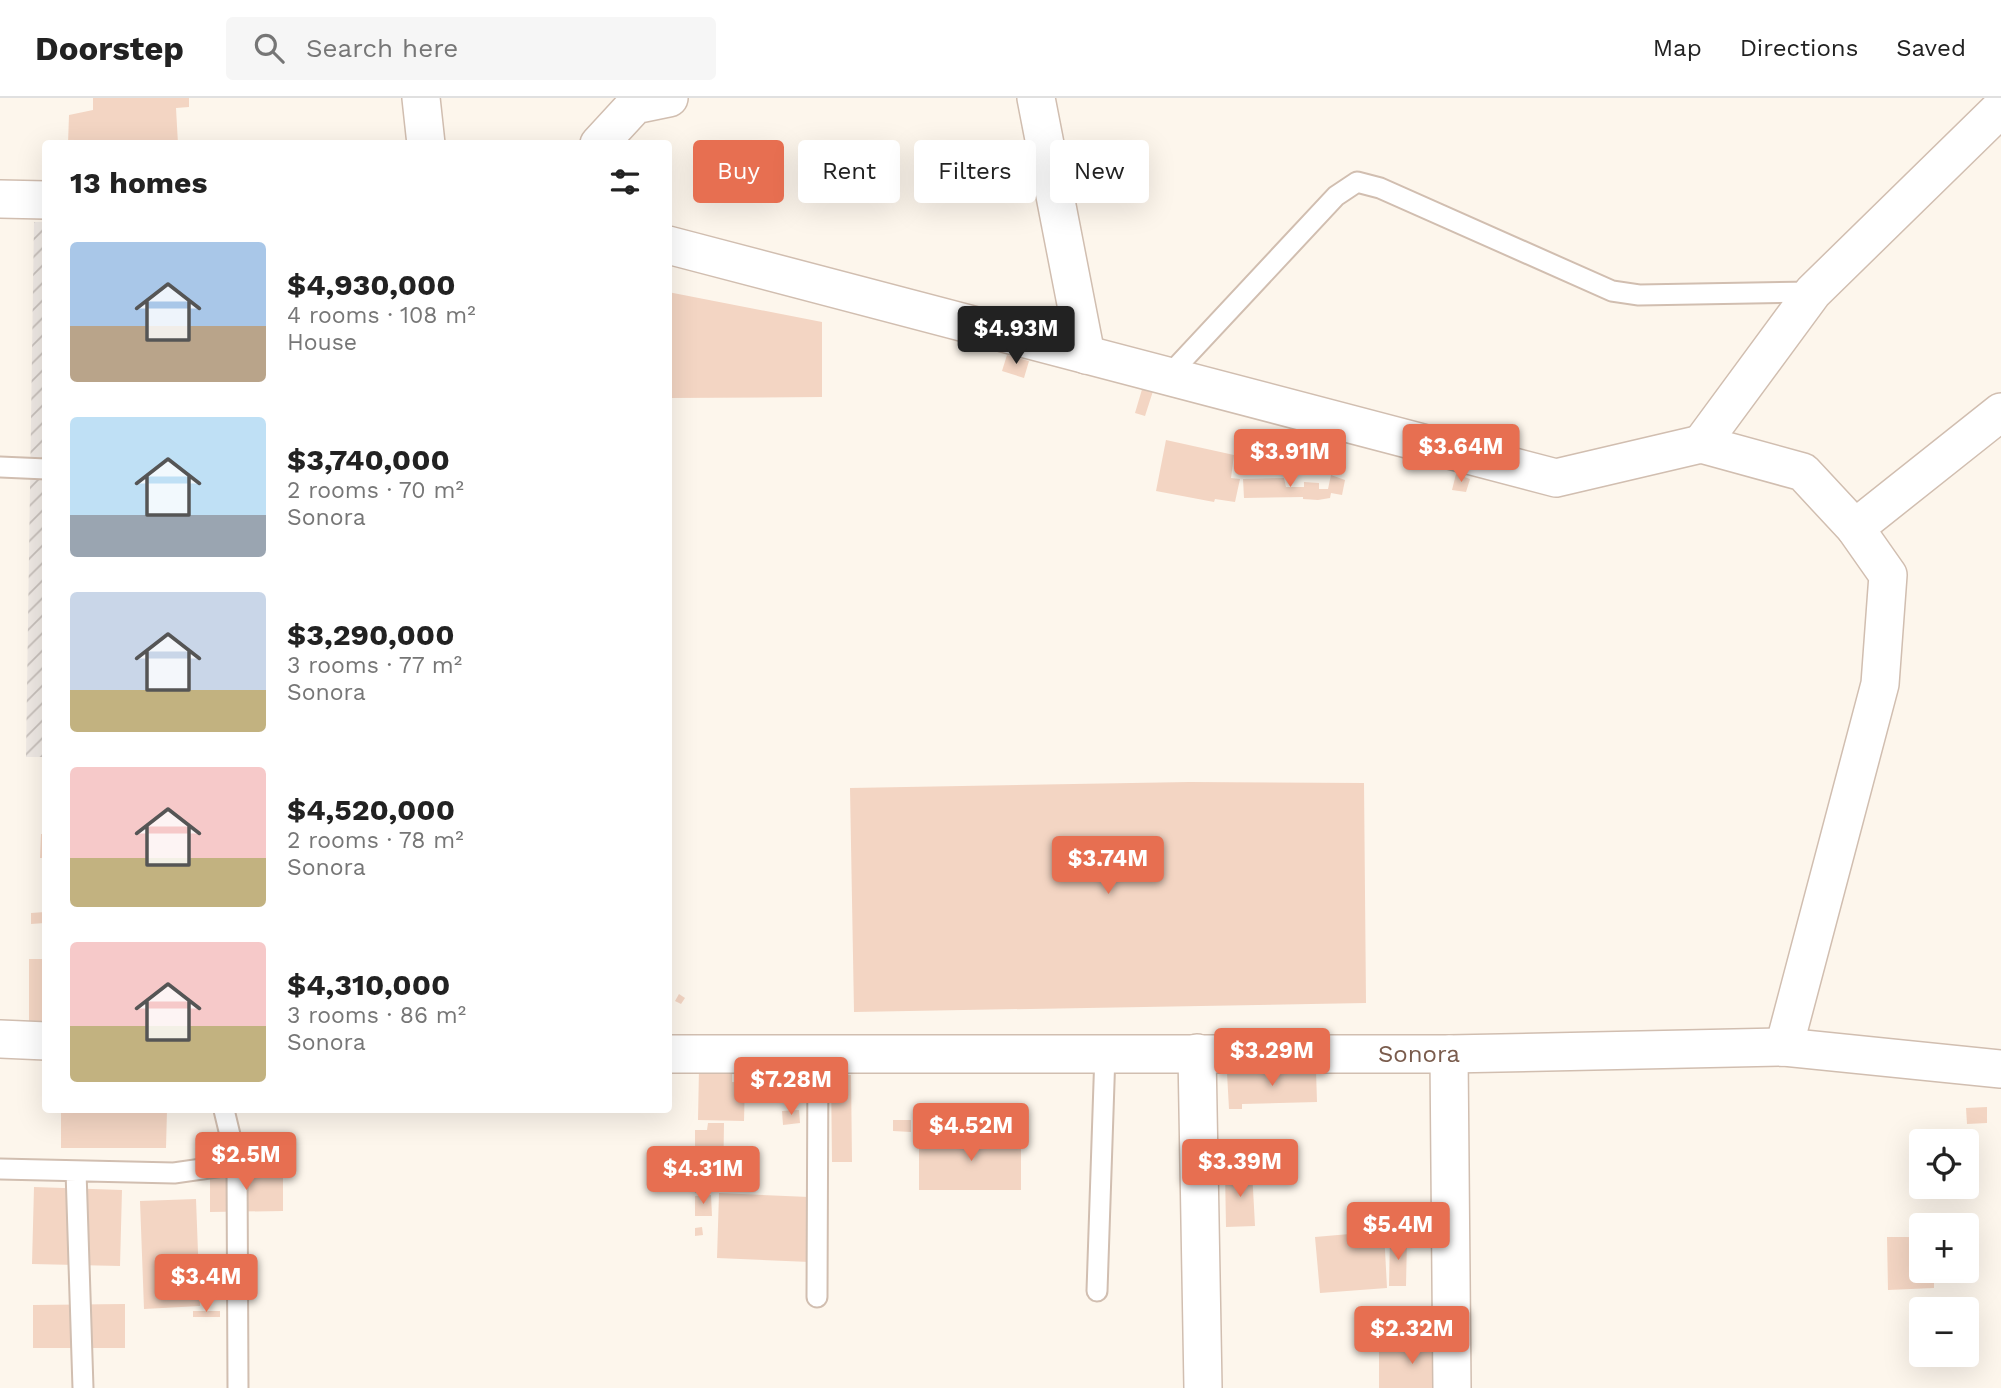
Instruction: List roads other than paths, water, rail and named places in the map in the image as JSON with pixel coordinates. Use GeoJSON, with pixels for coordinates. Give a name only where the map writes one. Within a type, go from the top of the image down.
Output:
{"type":"FeatureCollection","features":[{"type":"Feature","properties":{"kind":"street"},"geometry":{"type":"LineString","coordinates":[[421,98],[426,140]]}},
{"type":"Feature","properties":{"kind":"street"},"geometry":{"type":"LineString","coordinates":[[1036,98],[1086,355]]}},
{"type":"Feature","properties":{"kind":"street"},"geometry":{"type":"LineString","coordinates":[[603,140],[639,100]]}},
{"type":"Feature","properties":{"kind":"street"},"geometry":{"type":"LineString","coordinates":[[1701,444],[1813,292],[2001,108]]}},
{"type":"Feature","properties":{"kind":"street"},"geometry":{"type":"LineString","coordinates":[[0,200],[42,200]]}},
{"type":"Feature","properties":{"kind":"street"},"geometry":{"type":"LineString","coordinates":[[672,246],[1556,478],[1701,444],[1803,472],[1855,528],[1888,575],[1880,684],[1784,1047]]}},
{"type":"Feature","properties":{"kind":"street"},"geometry":{"type":"LineString","coordinates":[[1855,528],[2001,412]]}},
{"type":"Feature","properties":{"kind":"street"},"geometry":{"type":"LineString","coordinates":[[0,1039],[42,1041]]}},
{"type":"Feature","properties":{"kind":"street","name":"Sonora"},"geometry":{"type":"LineString","coordinates":[[672,1054],[1449,1054],[1784,1047],[2001,1069]]}},
{"type":"Feature","properties":{"kind":"street"},"geometry":{"type":"LineString","coordinates":[[1197,1053],[1203,1388]]}},
{"type":"Feature","properties":{"kind":"street"},"geometry":{"type":"LineString","coordinates":[[1449,1054],[1452,1388]]}},
{"type":"Feature","properties":{"kind":"lane"},"geometry":{"type":"LineString","coordinates":[[1168,376],[1336,196],[1356,182],[1380,188],[1612,291],[1639,295],[1813,292]]}},
{"type":"Feature","properties":{"kind":"lane"},"geometry":{"type":"LineString","coordinates":[[0,467],[42,468]]}},
{"type":"Feature","properties":{"kind":"lane"},"geometry":{"type":"LineString","coordinates":[[1097,1291],[1105,1053]]}},
{"type":"Feature","properties":{"kind":"lane"},"geometry":{"type":"LineString","coordinates":[[817,1297],[818,1054]]}},
{"type":"Feature","properties":{"kind":"lane"},"geometry":{"type":"LineString","coordinates":[[225,1113],[237,1164],[238,1388]]}},
{"type":"Feature","properties":{"kind":"lane"},"geometry":{"type":"LineString","coordinates":[[0,1169],[174,1173],[237,1164]]}},
{"type":"Feature","properties":{"kind":"lane"},"geometry":{"type":"LineString","coordinates":[[76,1171],[83,1388]]}}]}
